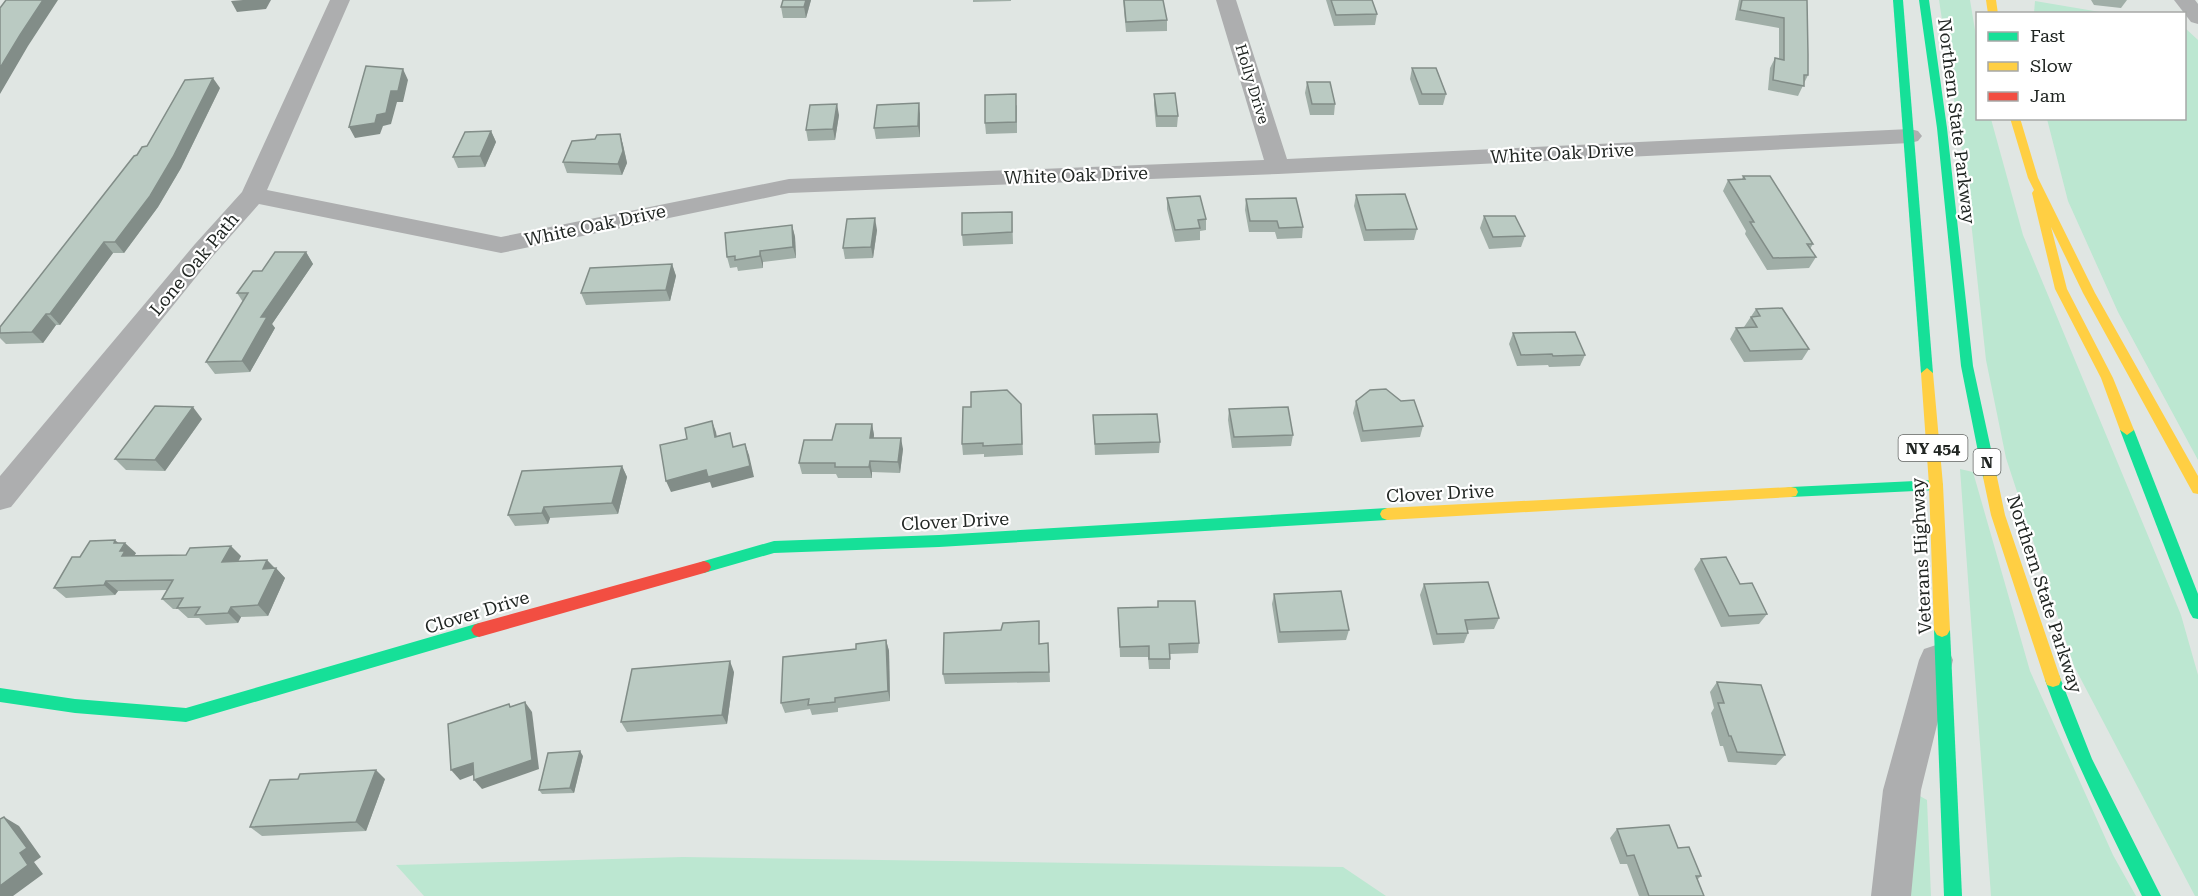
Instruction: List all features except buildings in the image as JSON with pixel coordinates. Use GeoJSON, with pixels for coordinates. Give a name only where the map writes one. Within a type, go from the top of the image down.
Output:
{"type":"FeatureCollection","features":[{"type":"Feature","properties":{"kind":"main road","name":"Veterans Highway"},"geometry":{"type":"LineString","coordinates":[[1898,0],[1936,485],[1953,896]]}},
{"type":"Feature","properties":{"kind":"main road","name":"Northern State Parkway"},"geometry":{"type":"LineString","coordinates":[[1924,0],[1942,128],[1967,366],[1998,515],[2063,709],[2112,819],[2152,896]]}},
{"type":"Feature","properties":{"kind":"main road"},"geometry":{"type":"LineString","coordinates":[[2016,120],[2061,289],[2107,378],[2198,613]]}},
{"type":"Feature","properties":{"kind":"main road"},"geometry":{"type":"LineString","coordinates":[[2033,178],[2089,293],[2198,489]]}},
{"type":"Feature","properties":{"kind":"main road","name":"Clover Drive"},"geometry":{"type":"LineString","coordinates":[[0,695],[75,706],[186,715],[774,547],[939,541],[1413,512],[1936,485]]}},
{"type":"Feature","properties":{"kind":"street","name":"Lone Oak Path"},"geometry":{"type":"LineString","coordinates":[[0,498],[204,250],[253,195],[340,0]]}},
{"type":"Feature","properties":{"kind":"street","name":"Holly Drive"},"geometry":{"type":"LineString","coordinates":[[1226,0],[1278,167]]}},
{"type":"Feature","properties":{"kind":"street"},"geometry":{"type":"LineString","coordinates":[[2184,0],[2198,18]]}},
{"type":"Feature","properties":{"kind":"street","name":"White Oak Drive"},"geometry":{"type":"LineString","coordinates":[[253,195],[501,245],[789,186],[1278,167],[1910,136]]}},
{"type":"Feature","properties":{"kind":"street"},"geometry":{"type":"LineString","coordinates":[[1891,896],[1902,790],[1943,631]]}},
{"type":"Feature","properties":{"kind":"green space"},"geometry":{"type":"Polygon","coordinates":[[[1939,0],[1970,0],[1976,36],[1976,120],[1991,120],[2023,235],[2181,615],[2198,675],[2198,896],[2195,896],[2074,666],[2006,458],[1986,360],[1967,184],[1939,0]]]}},
{"type":"Feature","properties":{"kind":"green space"},"geometry":{"type":"Polygon","coordinates":[[[2035,1],[2100,12],[2034,12],[2035,1]]]}},
{"type":"Feature","properties":{"kind":"green space"},"geometry":{"type":"Polygon","coordinates":[[[2186,29],[2198,40],[2198,460],[2118,312],[2068,201],[2047,120],[2186,120],[2186,29]]]}},
{"type":"Feature","properties":{"kind":"green space"},"geometry":{"type":"Polygon","coordinates":[[[1960,469],[1973,472],[2030,671],[2113,855],[2136,896],[1991,896],[1960,469]]]}},
{"type":"Feature","properties":{"kind":"green space"},"geometry":{"type":"Polygon","coordinates":[[[1918,795],[1927,800],[1931,896],[1903,896],[1918,795]]]}},
{"type":"Feature","properties":{"kind":"green space"},"geometry":{"type":"Polygon","coordinates":[[[683,857],[1343,867],[1386,896],[424,896],[396,865],[683,857]]]}},
{"type":"Feature","properties":{"kind":"traffic: fast"},"geometry":{"type":"LineString","coordinates":[[1898,0],[1927,373]]}},
{"type":"Feature","properties":{"kind":"traffic: fast"},"geometry":{"type":"LineString","coordinates":[[1924,0],[1942,128],[1967,366],[1990,477]]}},
{"type":"Feature","properties":{"kind":"traffic: fast"},"geometry":{"type":"LineString","coordinates":[[2127,430],[2198,613]]}},
{"type":"Feature","properties":{"kind":"traffic: fast"},"geometry":{"type":"LineString","coordinates":[[1791,492],[1936,485]]}},
{"type":"Feature","properties":{"kind":"traffic: fast"},"geometry":{"type":"LineString","coordinates":[[704,567],[774,547],[939,541],[1387,514]]}},
{"type":"Feature","properties":{"kind":"traffic: fast"},"geometry":{"type":"LineString","coordinates":[[0,695],[75,706],[186,715],[479,630]]}},
{"type":"Feature","properties":{"kind":"traffic: fast"},"geometry":{"type":"LineString","coordinates":[[1942,630],[1953,896]]}},
{"type":"Feature","properties":{"kind":"traffic: fast"},"geometry":{"type":"LineString","coordinates":[[2053,680],[2086,763],[2152,896]]}},
{"type":"Feature","properties":{"kind":"traffic: slow"},"geometry":{"type":"LineString","coordinates":[[1991,0],[1993,12]]}},
{"type":"Feature","properties":{"kind":"traffic: slow"},"geometry":{"type":"LineString","coordinates":[[2016,120],[2033,178],[2089,293],[2198,489]]}},
{"type":"Feature","properties":{"kind":"traffic: slow"},"geometry":{"type":"LineString","coordinates":[[2037,193],[2061,289],[2107,378],[2127,430]]}},
{"type":"Feature","properties":{"kind":"traffic: slow"},"geometry":{"type":"LineString","coordinates":[[1927,373],[1936,485],[1942,630]]}},
{"type":"Feature","properties":{"kind":"traffic: slow"},"geometry":{"type":"LineString","coordinates":[[1990,477],[1998,515],[2053,680]]}},
{"type":"Feature","properties":{"kind":"traffic: slow"},"geometry":{"type":"LineString","coordinates":[[1387,514],[1791,492]]}},
{"type":"Feature","properties":{"kind":"traffic: jam"},"geometry":{"type":"LineString","coordinates":[[479,630],[704,567]]}}]}
